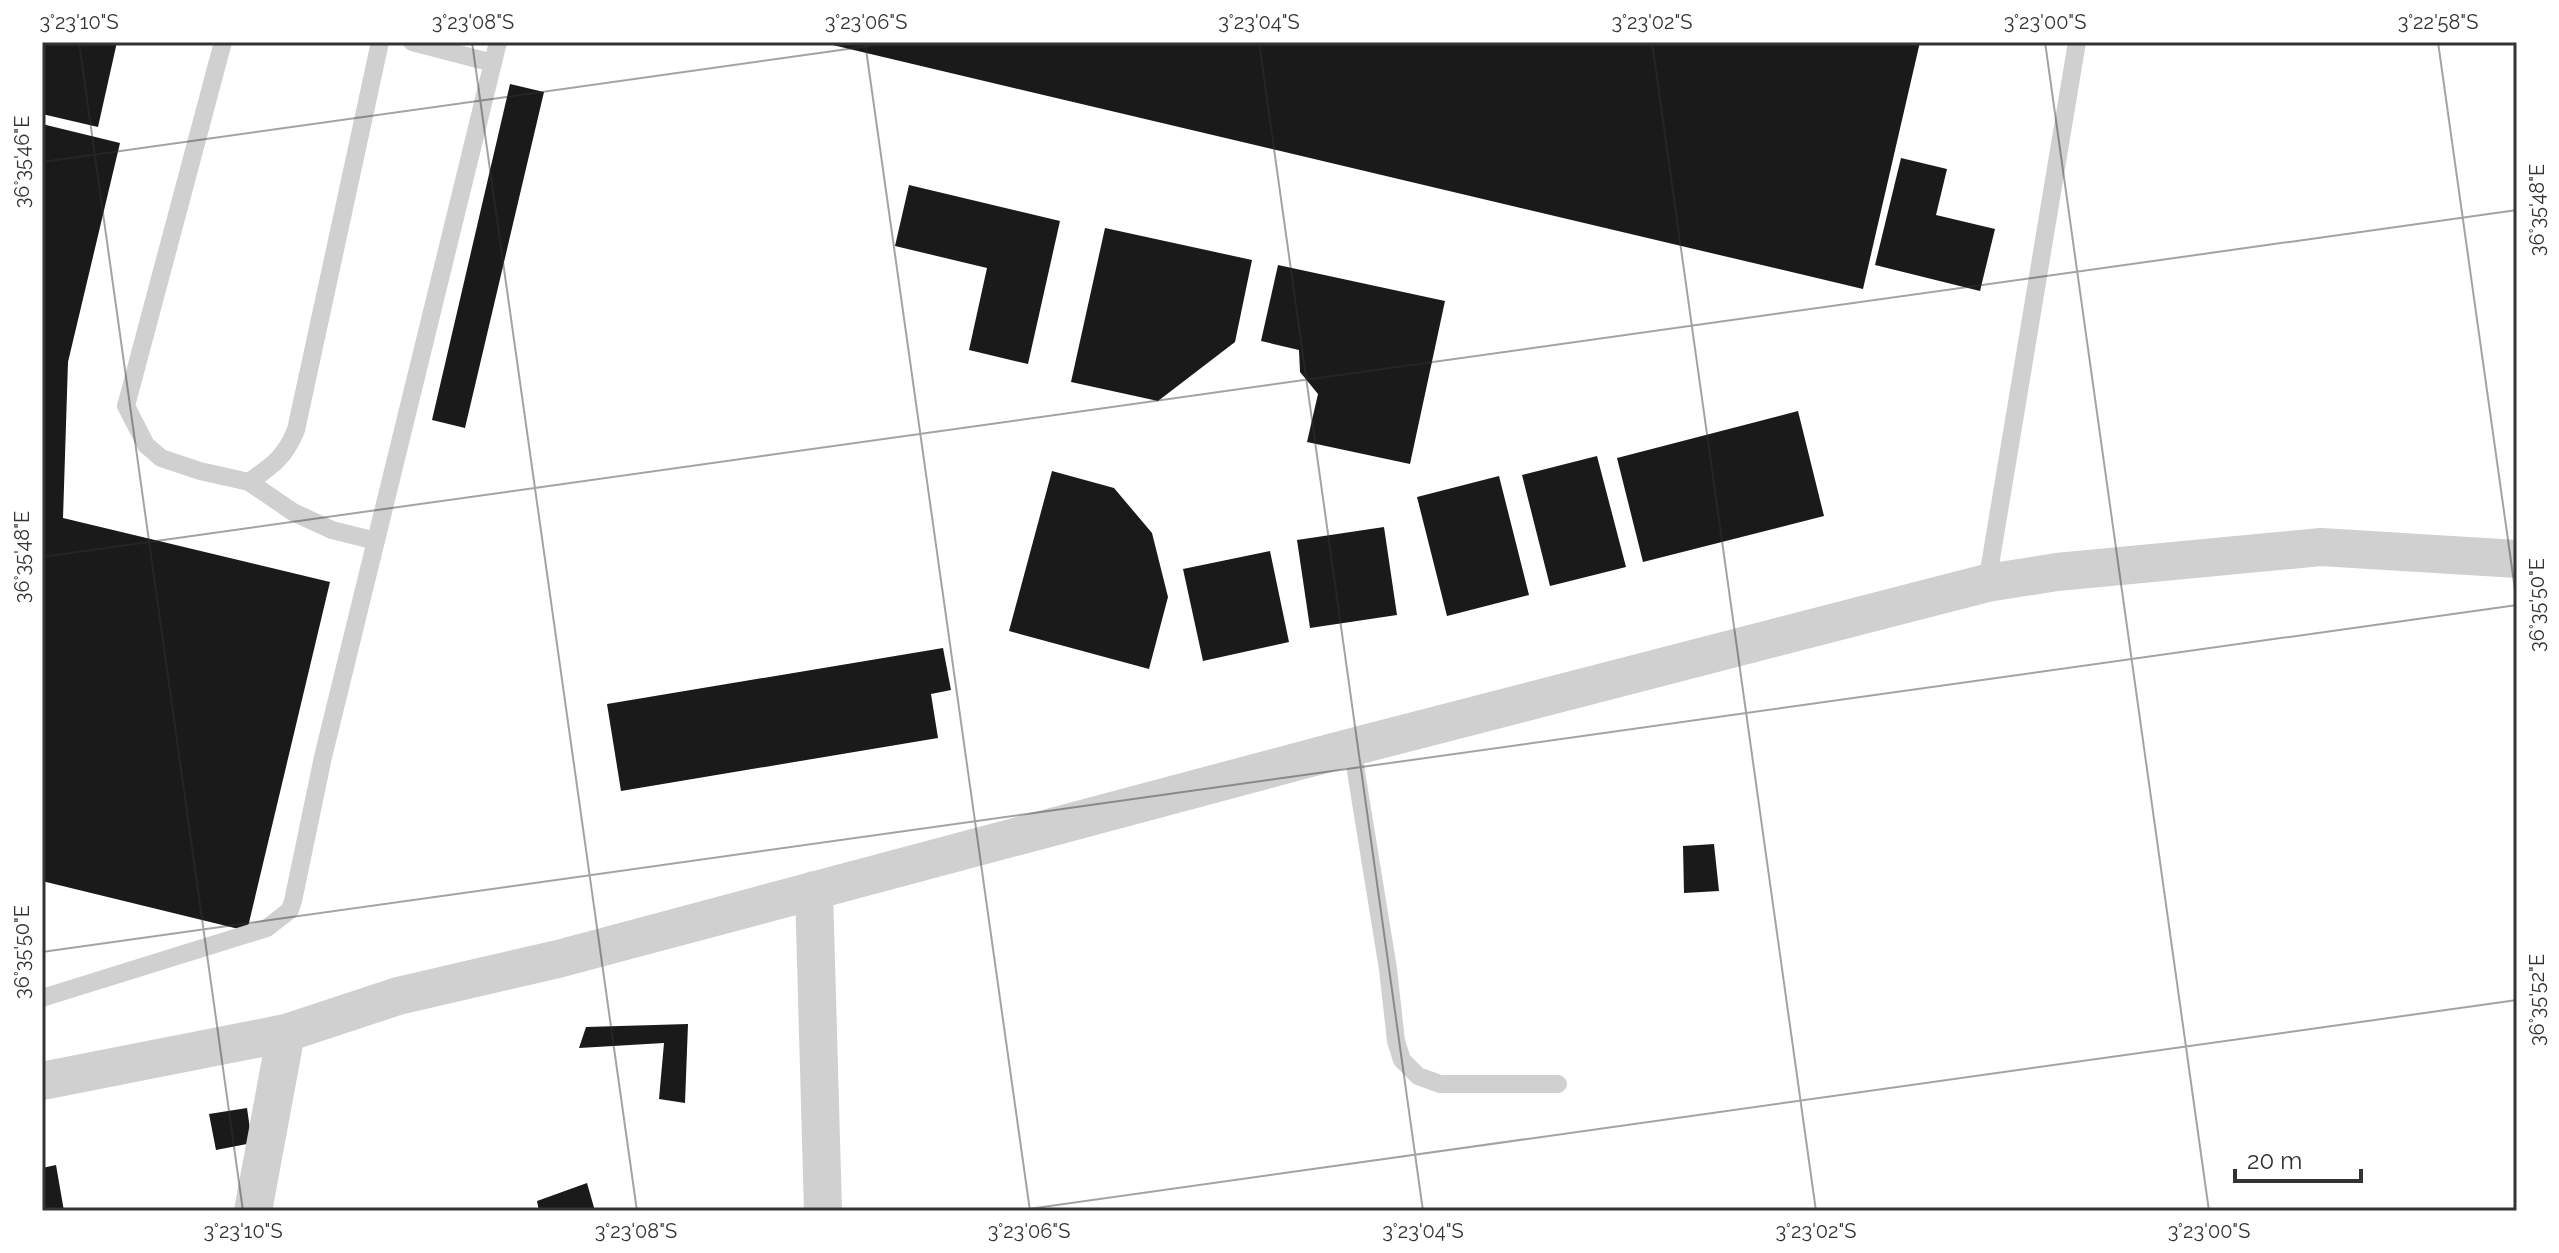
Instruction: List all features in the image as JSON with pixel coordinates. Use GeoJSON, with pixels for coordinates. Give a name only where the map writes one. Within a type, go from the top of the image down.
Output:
{"type":"FeatureCollection","features":[{"type":"Feature","properties":{"kind":"street"},"geometry":{"type":"LineString","coordinates":[[42,1081],[286,1033],[398,996],[558,959],[1352,747],[1987,583],[2057,572],[2321,547],[2517,559]]}},
{"type":"Feature","properties":{"kind":"street"},"geometry":{"type":"LineString","coordinates":[[814,890],[823,1211]]}},
{"type":"Feature","properties":{"kind":"street"},"geometry":{"type":"LineString","coordinates":[[253,1211],[286,1033]]}},
{"type":"Feature","properties":{"kind":"lane"},"geometry":{"type":"LineString","coordinates":[[223,42],[126,406],[146,445],[161,458],[249,482],[293,512],[332,530],[376,541]]}},
{"type":"Feature","properties":{"kind":"lane"},"geometry":{"type":"LineString","coordinates":[[249,482],[287,451],[296,430],[380,42]]}},
{"type":"Feature","properties":{"kind":"lane"},"geometry":{"type":"LineString","coordinates":[[412,42],[493,63]]}},
{"type":"Feature","properties":{"kind":"lane"},"geometry":{"type":"LineString","coordinates":[[42,998],[267,928],[290,910],[498,42]]}},
{"type":"Feature","properties":{"kind":"lane"},"geometry":{"type":"LineString","coordinates":[[1987,583],[2077,42]]}},
{"type":"Feature","properties":{"kind":"lane"},"geometry":{"type":"LineString","coordinates":[[1352,747],[1388,969],[1396,1041],[1402,1060],[1418,1076],[1440,1084],[1558,1084]]}},
{"type":"Feature","properties":{"kind":"building"},"geometry":{"type":"Polygon","coordinates":[[[42,42],[117,42],[98,127],[42,114],[42,42]]]}},
{"type":"Feature","properties":{"kind":"building"},"geometry":{"type":"Polygon","coordinates":[[[820,42],[1920,42],[1863,289],[820,42]]]}},
{"type":"Feature","properties":{"kind":"building"},"geometry":{"type":"Polygon","coordinates":[[[510,84],[544,92],[465,428],[432,420],[510,84]]]}},
{"type":"Feature","properties":{"kind":"building"},"geometry":{"type":"Polygon","coordinates":[[[42,124],[120,143],[68,362],[63,518],[330,582],[247,931],[42,881],[42,124]]]}},
{"type":"Feature","properties":{"kind":"building"},"geometry":{"type":"Polygon","coordinates":[[[1901,158],[1947,169],[1936,215],[1995,229],[1980,291],[1875,265],[1901,158]]]}},
{"type":"Feature","properties":{"kind":"building"},"geometry":{"type":"Polygon","coordinates":[[[909,185],[1060,221],[1028,364],[969,350],[987,268],[895,246],[909,185]]]}},
{"type":"Feature","properties":{"kind":"building"},"geometry":{"type":"Polygon","coordinates":[[[1105,228],[1252,260],[1235,342],[1158,401],[1071,382],[1105,228]]]}},
{"type":"Feature","properties":{"kind":"building"},"geometry":{"type":"Polygon","coordinates":[[[1278,265],[1445,301],[1410,464],[1307,442],[1318,394],[1300,372],[1299,350],[1261,341],[1278,265]]]}},
{"type":"Feature","properties":{"kind":"building"},"geometry":{"type":"Polygon","coordinates":[[[1798,411],[1824,516],[1643,562],[1617,458],[1798,411]]]}},
{"type":"Feature","properties":{"kind":"building"},"geometry":{"type":"Polygon","coordinates":[[[1597,456],[1626,567],[1550,586],[1522,475],[1597,456]]]}},
{"type":"Feature","properties":{"kind":"building"},"geometry":{"type":"Polygon","coordinates":[[[1052,471],[1114,488],[1152,533],[1168,597],[1149,669],[1009,631],[1052,471]]]}},
{"type":"Feature","properties":{"kind":"building"},"geometry":{"type":"Polygon","coordinates":[[[1499,476],[1529,595],[1447,616],[1417,497],[1499,476]]]}},
{"type":"Feature","properties":{"kind":"building"},"geometry":{"type":"Polygon","coordinates":[[[1384,527],[1397,615],[1310,628],[1297,540],[1384,527]]]}},
{"type":"Feature","properties":{"kind":"building"},"geometry":{"type":"Polygon","coordinates":[[[1270,551],[1289,642],[1203,661],[1183,569],[1270,551]]]}},
{"type":"Feature","properties":{"kind":"building"},"geometry":{"type":"Polygon","coordinates":[[[943,648],[951,690],[931,694],[938,738],[621,791],[607,704],[943,648]]]}},
{"type":"Feature","properties":{"kind":"building"},"geometry":{"type":"Polygon","coordinates":[[[1714,844],[1719,891],[1684,893],[1683,846],[1714,844]]]}},
{"type":"Feature","properties":{"kind":"building"},"geometry":{"type":"Polygon","coordinates":[[[688,1024],[685,1103],[659,1099],[664,1043],[579,1048],[586,1027],[688,1024]]]}},
{"type":"Feature","properties":{"kind":"building"},"geometry":{"type":"Polygon","coordinates":[[[247,1108],[252,1143],[216,1150],[209,1114],[247,1108]]]}},
{"type":"Feature","properties":{"kind":"building"},"geometry":{"type":"Polygon","coordinates":[[[56,1165],[64,1211],[42,1211],[42,1168],[56,1165]]]}},
{"type":"Feature","properties":{"kind":"building"},"geometry":{"type":"Polygon","coordinates":[[[587,1183],[595,1211],[539,1211],[537,1201],[587,1183]]]}}]}
